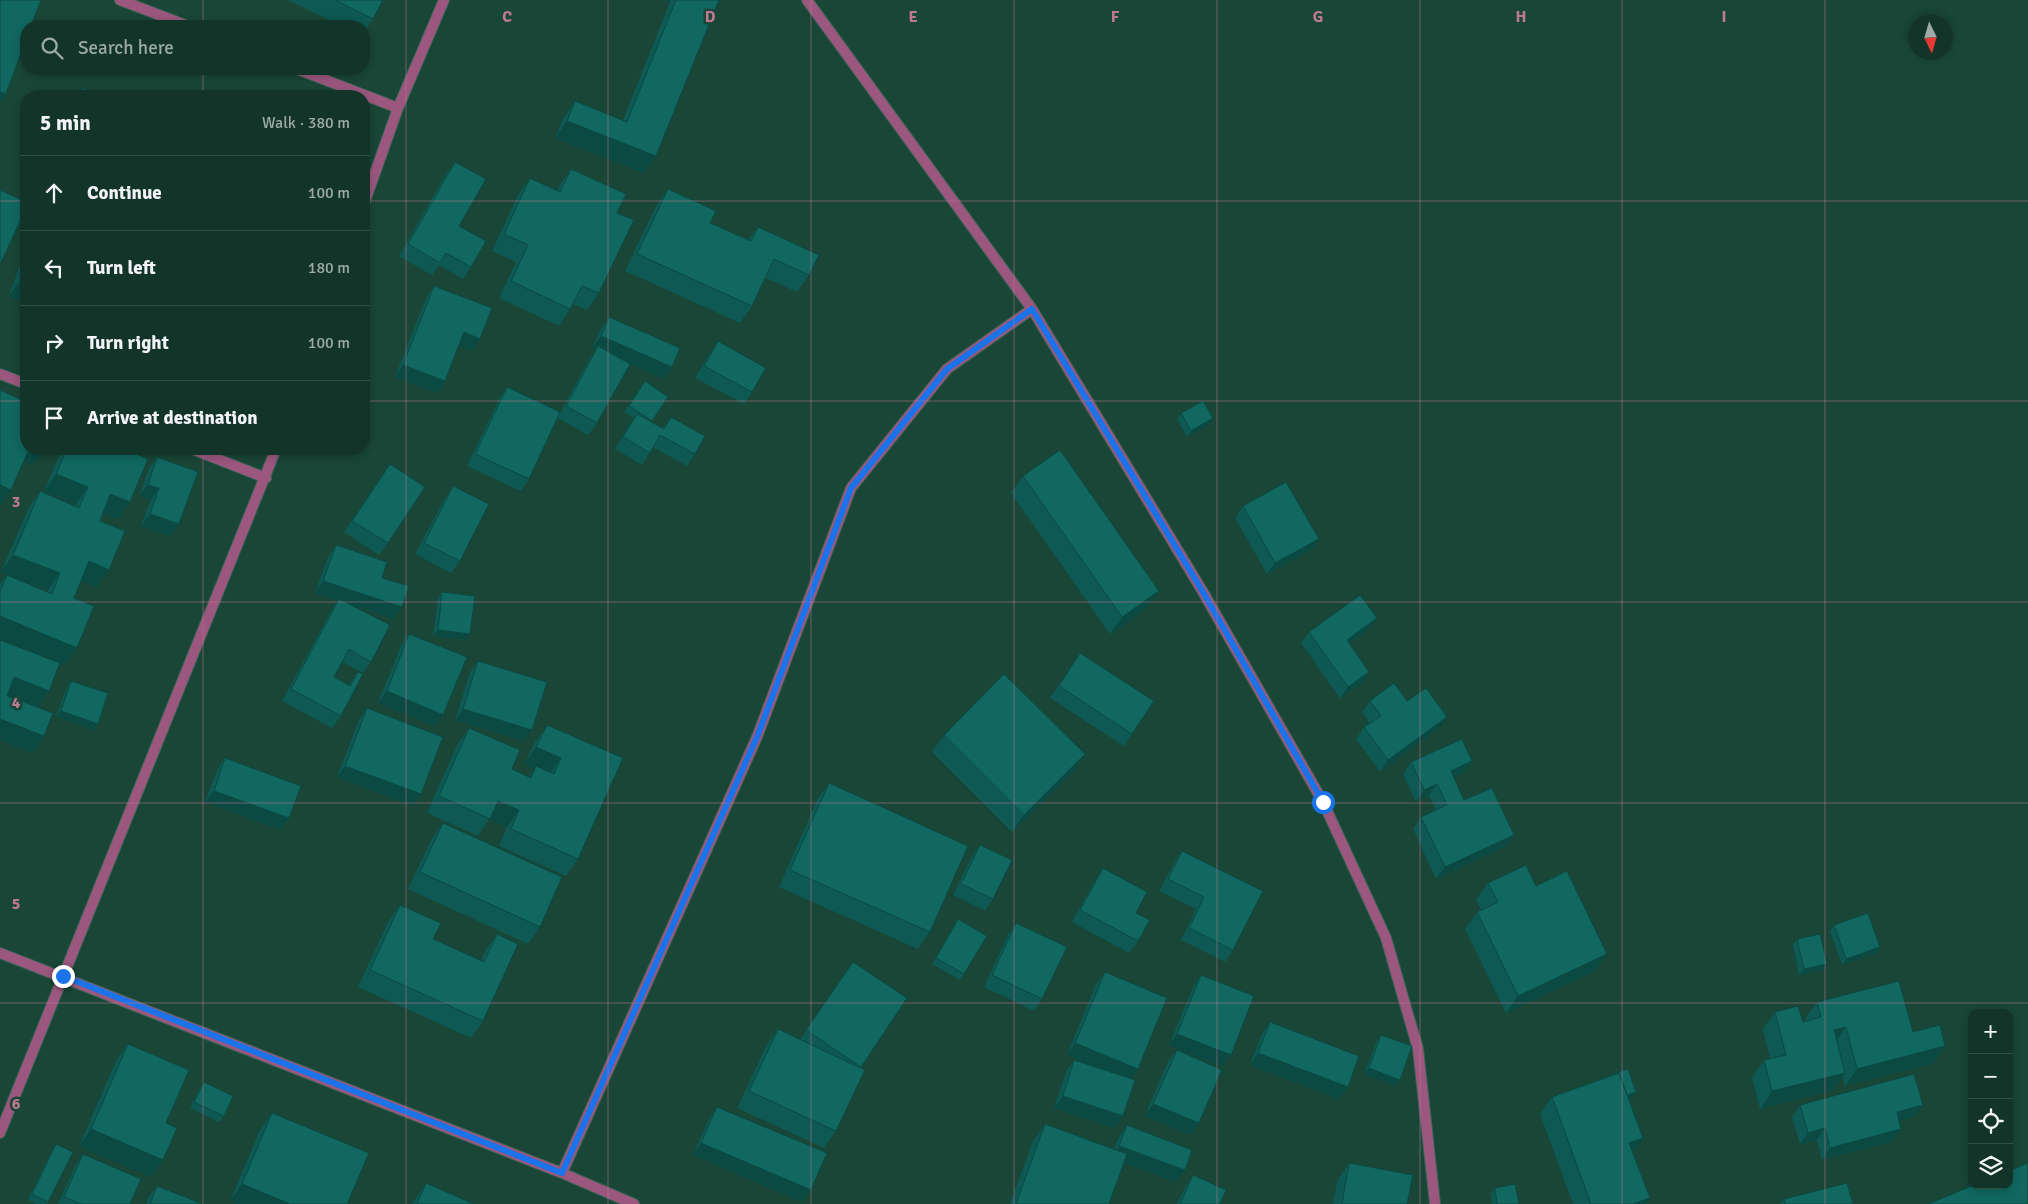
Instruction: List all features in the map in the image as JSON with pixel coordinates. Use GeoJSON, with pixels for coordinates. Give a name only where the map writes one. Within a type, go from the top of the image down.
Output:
{"type":"FeatureCollection","features":[{"type":"Feature","properties":{"kind":"street"},"geometry":{"type":"LineString","coordinates":[[120,0],[172,20]]}},
{"type":"Feature","properties":{"kind":"street"},"geometry":{"type":"LineString","coordinates":[[370,187],[398,108],[444,0]]}},
{"type":"Feature","properties":{"kind":"street"},"geometry":{"type":"LineString","coordinates":[[807,0],[1032,309],[1270,706],[1323,802],[1386,938],[1418,1049],[1435,1204]]}},
{"type":"Feature","properties":{"kind":"street"},"geometry":{"type":"LineString","coordinates":[[313,75],[351,90]]}},
{"type":"Feature","properties":{"kind":"street"},"geometry":{"type":"LineString","coordinates":[[370,97],[398,108]]}},
{"type":"Feature","properties":{"kind":"street"},"geometry":{"type":"LineString","coordinates":[[562,1173],[757,737],[851,488],[947,369],[1032,309]]}},
{"type":"Feature","properties":{"kind":"street"},"geometry":{"type":"LineString","coordinates":[[0,374],[20,382]]}},
{"type":"Feature","properties":{"kind":"street"},"geometry":{"type":"LineString","coordinates":[[207,455],[266,478]]}},
{"type":"Feature","properties":{"kind":"street"},"geometry":{"type":"LineString","coordinates":[[0,1133],[274,455]]}},
{"type":"Feature","properties":{"kind":"street"},"geometry":{"type":"LineString","coordinates":[[0,953],[63,976],[562,1173],[634,1204]]}},
{"type":"Feature","properties":{"kind":"building"},"geometry":{"type":"Polygon","coordinates":[[[0,0],[41,0],[33,20],[20,20],[20,56],[6,94],[0,92],[0,0]]]}},
{"type":"Feature","properties":{"kind":"building"},"geometry":{"type":"Polygon","coordinates":[[[335,0],[383,0],[373,19],[335,0]]]}},
{"type":"Feature","properties":{"kind":"building"},"geometry":{"type":"Polygon","coordinates":[[[676,0],[719,0],[656,156],[567,121],[575,101],[627,122],[676,0]]]}},
{"type":"Feature","properties":{"kind":"building"},"geometry":{"type":"Polygon","coordinates":[[[455,162],[486,179],[459,226],[486,241],[471,267],[446,253],[440,263],[408,244],[455,162]]]}},
{"type":"Feature","properties":{"kind":"building"},"geometry":{"type":"Polygon","coordinates":[[[571,169],[626,194],[617,213],[634,220],[599,293],[582,286],[570,309],[511,281],[528,245],[504,234],[530,178],[560,192],[571,169]]]}},
{"type":"Feature","properties":{"kind":"building"},"geometry":{"type":"Polygon","coordinates":[[[668,189],[716,211],[710,223],[751,241],[758,227],[819,255],[809,275],[774,259],[752,306],[637,254],[668,189]]]}},
{"type":"Feature","properties":{"kind":"building"},"geometry":{"type":"Polygon","coordinates":[[[0,190],[20,199],[20,221],[0,265],[0,190]]]}},
{"type":"Feature","properties":{"kind":"building"},"geometry":{"type":"Polygon","coordinates":[[[434,286],[492,308],[480,339],[464,332],[445,381],[403,365],[434,286]]]}},
{"type":"Feature","properties":{"kind":"building"},"geometry":{"type":"Polygon","coordinates":[[[609,317],[680,348],[672,367],[601,336],[609,317]]]}},
{"type":"Feature","properties":{"kind":"building"},"geometry":{"type":"Polygon","coordinates":[[[718,341],[766,368],[752,392],[704,366],[718,341]]]}},
{"type":"Feature","properties":{"kind":"building"},"geometry":{"type":"Polygon","coordinates":[[[598,346],[630,364],[597,423],[566,406],[598,346]]]}},
{"type":"Feature","properties":{"kind":"building"},"geometry":{"type":"Polygon","coordinates":[[[645,381],[668,397],[652,421],[629,406],[645,381]]]}},
{"type":"Feature","properties":{"kind":"building"},"geometry":{"type":"Polygon","coordinates":[[[507,387],[560,412],[529,479],[475,454],[507,387]]]}},
{"type":"Feature","properties":{"kind":"building"},"geometry":{"type":"Polygon","coordinates":[[[0,390],[20,399],[20,455],[26,455],[11,490],[0,485],[0,390]]]}},
{"type":"Feature","properties":{"kind":"building"},"geometry":{"type":"Polygon","coordinates":[[[1203,401],[1213,418],[1191,431],[1181,413],[1203,401]]]}},
{"type":"Feature","properties":{"kind":"building"},"geometry":{"type":"Polygon","coordinates":[[[637,414],[664,429],[671,417],[705,436],[695,454],[660,435],[650,453],[623,437],[637,414]]]}},
{"type":"Feature","properties":{"kind":"building"},"geometry":{"type":"Polygon","coordinates":[[[1060,450],[1159,591],[1122,617],[1023,476],[1060,450]]]}},
{"type":"Feature","properties":{"kind":"building"},"geometry":{"type":"Polygon","coordinates":[[[64,455],[138,455],[148,459],[130,502],[110,494],[100,521],[125,531],[109,570],[89,561],[74,598],[94,606],[77,648],[0,616],[0,591],[7,575],[52,594],[60,573],[13,555],[40,491],[79,508],[88,487],[56,474],[64,455]]]}},
{"type":"Feature","properties":{"kind":"building"},"geometry":{"type":"Polygon","coordinates":[[[157,457],[198,472],[179,524],[150,514],[159,488],[148,485],[157,457]]]}},
{"type":"Feature","properties":{"kind":"building"},"geometry":{"type":"Polygon","coordinates":[[[390,464],[425,487],[388,543],[352,521],[390,464]]]}},
{"type":"Feature","properties":{"kind":"building"},"geometry":{"type":"Polygon","coordinates":[[[1286,482],[1319,539],[1275,563],[1243,506],[1286,482]]]}},
{"type":"Feature","properties":{"kind":"building"},"geometry":{"type":"Polygon","coordinates":[[[453,486],[489,504],[460,561],[424,543],[453,486]]]}},
{"type":"Feature","properties":{"kind":"building"},"geometry":{"type":"Polygon","coordinates":[[[336,545],[387,562],[382,578],[409,586],[402,607],[323,581],[336,545]]]}},
{"type":"Feature","properties":{"kind":"building"},"geometry":{"type":"Polygon","coordinates":[[[442,592],[475,596],[470,634],[438,630],[442,592]]]}},
{"type":"Feature","properties":{"kind":"building"},"geometry":{"type":"Polygon","coordinates":[[[1360,595],[1377,618],[1347,640],[1369,672],[1348,687],[1309,632],[1360,595]]]}},
{"type":"Feature","properties":{"kind":"building"},"geometry":{"type":"Polygon","coordinates":[[[339,599],[390,625],[371,662],[349,649],[334,677],[350,686],[358,672],[363,674],[341,716],[291,689],[339,599]]]}},
{"type":"Feature","properties":{"kind":"building"},"geometry":{"type":"Polygon","coordinates":[[[409,634],[467,657],[443,715],[387,691],[409,634]]]}},
{"type":"Feature","properties":{"kind":"building"},"geometry":{"type":"Polygon","coordinates":[[[0,640],[60,663],[49,691],[14,677],[7,696],[53,713],[44,736],[0,719],[0,640]]]}},
{"type":"Feature","properties":{"kind":"building"},"geometry":{"type":"Polygon","coordinates":[[[1080,653],[1154,701],[1132,734],[1059,686],[1080,653]]]}},
{"type":"Feature","properties":{"kind":"building"},"geometry":{"type":"Polygon","coordinates":[[[478,661],[547,682],[532,730],[463,709],[478,661]]]}},
{"type":"Feature","properties":{"kind":"building"},"geometry":{"type":"Polygon","coordinates":[[[1004,674],[1085,754],[1024,815],[944,735],[1004,674]]]}},
{"type":"Feature","properties":{"kind":"building"},"geometry":{"type":"Polygon","coordinates":[[[71,681],[108,693],[98,724],[61,711],[71,681]]]}},
{"type":"Feature","properties":{"kind":"building"},"geometry":{"type":"Polygon","coordinates":[[[1394,683],[1407,701],[1426,688],[1447,717],[1388,760],[1364,727],[1381,716],[1370,701],[1394,683]]]}},
{"type":"Feature","properties":{"kind":"building"},"geometry":{"type":"Polygon","coordinates":[[[367,708],[443,737],[421,794],[345,766],[367,708]]]}},
{"type":"Feature","properties":{"kind":"building"},"geometry":{"type":"Polygon","coordinates":[[[547,725],[623,758],[578,859],[511,829],[519,810],[498,801],[490,819],[439,796],[469,728],[520,750],[512,769],[531,778],[536,766],[554,774],[561,758],[536,747],[547,725]]]}},
{"type":"Feature","properties":{"kind":"building"},"geometry":{"type":"Polygon","coordinates":[[[1462,739],[1472,761],[1451,771],[1464,800],[1492,788],[1514,835],[1445,867],[1421,817],[1447,805],[1437,784],[1424,790],[1411,762],[1462,739]]]}},
{"type":"Feature","properties":{"kind":"building"},"geometry":{"type":"Polygon","coordinates":[[[225,758],[301,786],[289,818],[214,791],[225,758]]]}},
{"type":"Feature","properties":{"kind":"building"},"geometry":{"type":"Polygon","coordinates":[[[829,783],[968,846],[930,932],[790,870],[829,783]]]}},
{"type":"Feature","properties":{"kind":"building"},"geometry":{"type":"Polygon","coordinates":[[[443,823],[562,877],[540,927],[420,872],[443,823]]]}},
{"type":"Feature","properties":{"kind":"building"},"geometry":{"type":"Polygon","coordinates":[[[980,845],[1012,860],[993,899],[961,884],[980,845]]]}},
{"type":"Feature","properties":{"kind":"building"},"geometry":{"type":"Polygon","coordinates":[[[1182,851],[1263,891],[1233,950],[1189,928],[1204,897],[1168,879],[1182,851]]]}},
{"type":"Feature","properties":{"kind":"building"},"geometry":{"type":"Polygon","coordinates":[[[1526,865],[1536,886],[1567,871],[1607,954],[1518,996],[1477,912],[1498,902],[1488,883],[1526,865]]]}},
{"type":"Feature","properties":{"kind":"building"},"geometry":{"type":"Polygon","coordinates":[[[1103,868],[1147,892],[1136,913],[1150,920],[1138,941],[1080,910],[1103,868]]]}},
{"type":"Feature","properties":{"kind":"building"},"geometry":{"type":"Polygon","coordinates":[[[400,905],[441,923],[433,939],[484,962],[497,934],[518,944],[483,1021],[370,970],[400,905]]]}},
{"type":"Feature","properties":{"kind":"building"},"geometry":{"type":"Polygon","coordinates":[[[1868,913],[1880,947],[1846,959],[1834,925],[1868,913]]]}},
{"type":"Feature","properties":{"kind":"building"},"geometry":{"type":"Polygon","coordinates":[[[958,919],[987,936],[964,974],[936,958],[958,919]]]}},
{"type":"Feature","properties":{"kind":"building"},"geometry":{"type":"Polygon","coordinates":[[[1016,923],[1067,947],[1042,999],[992,975],[1016,923]]]}},
{"type":"Feature","properties":{"kind":"building"},"geometry":{"type":"Polygon","coordinates":[[[1820,934],[1827,964],[1804,969],[1797,939],[1820,934]]]}},
{"type":"Feature","properties":{"kind":"building"},"geometry":{"type":"Polygon","coordinates":[[[853,962],[907,998],[861,1067],[806,1030],[853,962]]]}},
{"type":"Feature","properties":{"kind":"building"},"geometry":{"type":"Polygon","coordinates":[[[1105,972],[1167,998],[1138,1069],[1075,1043],[1105,972]]]}},
{"type":"Feature","properties":{"kind":"building"},"geometry":{"type":"Polygon","coordinates":[[[1201,975],[1254,996],[1231,1055],[1177,1034],[1201,975]]]}},
{"type":"Feature","properties":{"kind":"building"},"geometry":{"type":"Polygon","coordinates":[[[1899,981],[1913,1032],[1940,1025],[1945,1046],[1857,1069],[1846,1027],[1834,1030],[1845,1073],[1772,1091],[1764,1060],[1786,1055],[1775,1012],[1798,1006],[1803,1022],[1821,1017],[1817,1002],[1899,981]]]}},
{"type":"Feature","properties":{"kind":"building"},"geometry":{"type":"Polygon","coordinates":[[[1270,1022],[1359,1056],[1348,1087],[1258,1053],[1270,1022]]]}},
{"type":"Feature","properties":{"kind":"building"},"geometry":{"type":"Polygon","coordinates":[[[778,1029],[865,1070],[836,1131],[749,1091],[778,1029]]]}},
{"type":"Feature","properties":{"kind":"building"},"geometry":{"type":"Polygon","coordinates":[[[1381,1035],[1412,1046],[1400,1080],[1369,1068],[1381,1035]]]}},
{"type":"Feature","properties":{"kind":"building"},"geometry":{"type":"Polygon","coordinates":[[[128,1044],[189,1070],[166,1123],[177,1128],[163,1160],[91,1129],[128,1044]]]}},
{"type":"Feature","properties":{"kind":"building"},"geometry":{"type":"Polygon","coordinates":[[[1177,1050],[1222,1070],[1199,1123],[1153,1104],[1177,1050]]]}},
{"type":"Feature","properties":{"kind":"building"},"geometry":{"type":"Polygon","coordinates":[[[1074,1060],[1135,1080],[1123,1116],[1063,1096],[1074,1060]]]}},
{"type":"Feature","properties":{"kind":"building"},"geometry":{"type":"Polygon","coordinates":[[[1628,1069],[1636,1092],[1627,1095],[1619,1073],[1613,1074],[1628,1069]]]}},
{"type":"Feature","properties":{"kind":"building"},"geometry":{"type":"Polygon","coordinates":[[[1619,1073],[1643,1138],[1629,1143],[1650,1198],[1633,1204],[1591,1204],[1552,1097],[1619,1073]]]}},
{"type":"Feature","properties":{"kind":"building"},"geometry":{"type":"Polygon","coordinates":[[[1914,1074],[1923,1105],[1897,1112],[1901,1129],[1830,1148],[1825,1128],[1808,1133],[1800,1105],[1914,1074]]]}},
{"type":"Feature","properties":{"kind":"building"},"geometry":{"type":"Polygon","coordinates":[[[204,1082],[233,1096],[224,1116],[194,1102],[204,1082]]]}},
{"type":"Feature","properties":{"kind":"building"},"geometry":{"type":"Polygon","coordinates":[[[717,1107],[827,1153],[811,1190],[701,1143],[717,1107]]]}},
{"type":"Feature","properties":{"kind":"building"},"geometry":{"type":"Polygon","coordinates":[[[272,1113],[369,1153],[347,1204],[290,1204],[242,1184],[272,1113]]]}},
{"type":"Feature","properties":{"kind":"building"},"geometry":{"type":"Polygon","coordinates":[[[1045,1124],[1127,1154],[1109,1204],[1016,1204],[1045,1124]]]}},
{"type":"Feature","properties":{"kind":"building"},"geometry":{"type":"Polygon","coordinates":[[[1127,1125],[1192,1150],[1185,1170],[1119,1146],[1127,1125]]]}},
{"type":"Feature","properties":{"kind":"building"},"geometry":{"type":"Polygon","coordinates":[[[56,1144],[73,1152],[48,1202],[32,1194],[56,1144]]]}},
{"type":"Feature","properties":{"kind":"building"},"geometry":{"type":"Polygon","coordinates":[[[83,1154],[141,1179],[130,1204],[81,1204],[64,1197],[83,1154]]]}},
{"type":"Feature","properties":{"kind":"building"},"geometry":{"type":"Polygon","coordinates":[[[1349,1163],[1413,1175],[1407,1204],[1342,1204],[1349,1163]]]}},
{"type":"Feature","properties":{"kind":"building"},"geometry":{"type":"Polygon","coordinates":[[[2028,1163],[2028,1204],[1928,1204],[1968,1187],[1968,1189],[2013,1189],[2013,1169],[2028,1163]]]}},
{"type":"Feature","properties":{"kind":"building"},"geometry":{"type":"Polygon","coordinates":[[[1193,1175],[1226,1190],[1220,1204],[1180,1204],[1193,1175]]]}},
{"type":"Feature","properties":{"kind":"building"},"geometry":{"type":"Polygon","coordinates":[[[426,1183],[474,1204],[417,1204],[426,1183]]]}},
{"type":"Feature","properties":{"kind":"building"},"geometry":{"type":"Polygon","coordinates":[[[1847,1183],[1853,1204],[1785,1204],[1784,1199],[1847,1183]]]}},
{"type":"Feature","properties":{"kind":"building"},"geometry":{"type":"Polygon","coordinates":[[[1515,1184],[1519,1204],[1497,1204],[1495,1188],[1515,1184]]]}},
{"type":"Feature","properties":{"kind":"building"},"geometry":{"type":"Polygon","coordinates":[[[157,1186],[203,1204],[150,1204],[157,1186]]]}},
{"type":"Feature","properties":{"kind":"route"},"geometry":{"type":"LineString","coordinates":[[63,976],[562,1173],[757,737],[851,488],[947,369],[1032,309],[1203,592],[1270,706],[1323,802]]}}]}
